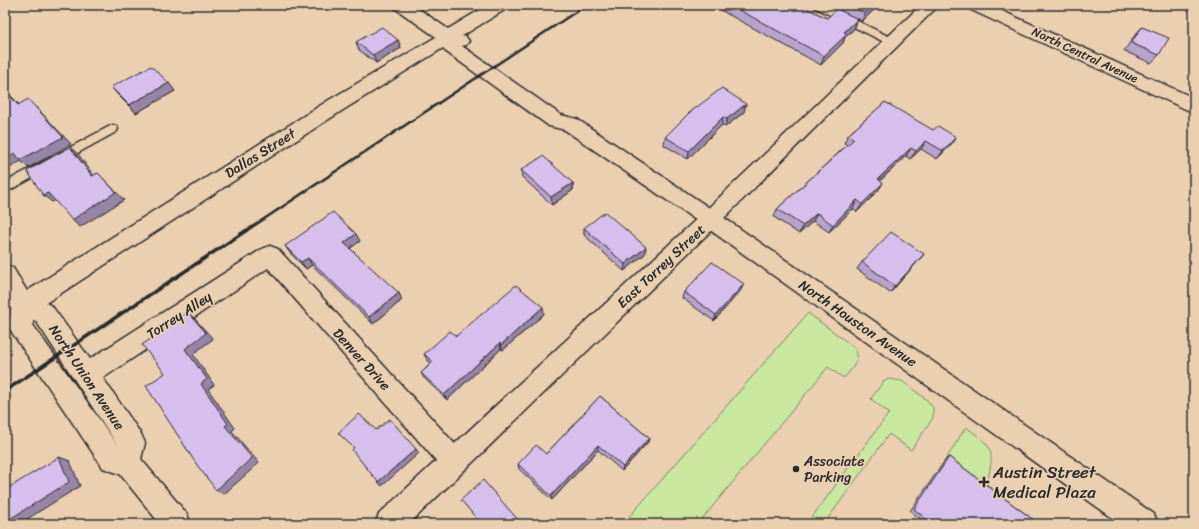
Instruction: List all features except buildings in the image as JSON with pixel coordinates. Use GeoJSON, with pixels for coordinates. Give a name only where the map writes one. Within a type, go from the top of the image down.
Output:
{"type":"FeatureCollection","features":[{"type":"Feature","properties":{"kind":"street","name":"North Houston Avenue"},"geometry":{"type":"LineString","coordinates":[[402,5],[448,37],[451,46],[556,121],[570,124],[710,219],[1144,524]]}},
{"type":"Feature","properties":{"kind":"street","name":"Dallas Street"},"geometry":{"type":"LineString","coordinates":[[23,306],[111,248],[336,105],[500,5]]}},
{"type":"Feature","properties":{"kind":"street","name":"East Torrey Street"},"geometry":{"type":"LineString","coordinates":[[389,524],[710,219],[930,5]]}},
{"type":"Feature","properties":{"kind":"street","name":"North Central Avenue"},"geometry":{"type":"LineString","coordinates":[[975,5],[1194,106]]}},
{"type":"Feature","properties":{"kind":"street","name":"Denver Drive"},"geometry":{"type":"LineString","coordinates":[[270,255],[454,462]]}},
{"type":"Feature","properties":{"kind":"street","name":"Torrey Alley"},"geometry":{"type":"LineString","coordinates":[[87,375],[270,255]]}},
{"type":"Feature","properties":{"kind":"street"},"geometry":{"type":"LineString","coordinates":[[7,281],[23,306]]}},
{"type":"Feature","properties":{"kind":"street","name":"North Union Avenue"},"geometry":{"type":"LineString","coordinates":[[127,462],[132,443],[87,375],[44,313],[23,306],[21,327],[112,459],[127,462],[169,521]]}},
{"type":"Feature","properties":{"kind":"lane"},"geometry":{"type":"LineString","coordinates":[[817,5],[892,42]]}},
{"type":"Feature","properties":{"kind":"lane"},"geometry":{"type":"LineString","coordinates":[[5,188],[112,129]]}},
{"type":"Feature","properties":{"kind":"green space"},"geometry":{"type":"Polygon","coordinates":[[[808,313],[855,348],[857,356],[855,364],[845,377],[842,377],[828,367],[698,524],[623,524],[808,313]]]}},
{"type":"Feature","properties":{"kind":"green space"},"geometry":{"type":"Polygon","coordinates":[[[889,379],[902,381],[927,400],[933,408],[933,418],[911,450],[889,434],[824,524],[807,524],[889,413],[871,399],[883,382],[889,379]]]}},
{"type":"Feature","properties":{"kind":"green space"},"geometry":{"type":"Polygon","coordinates":[[[966,427],[988,446],[991,465],[987,486],[946,459],[966,427]]]}},
{"type":"Feature","properties":{"kind":"railway"},"geometry":{"type":"LineString","coordinates":[[246,231],[586,5]]}},
{"type":"Feature","properties":{"kind":"railway"},"geometry":{"type":"LineString","coordinates":[[5,391],[247,230]]}},
{"type":"Feature","properties":{"kind":"place","name":"Associate Parking"},"geometry":{"type":"Point","coordinates":[796,469]}},
{"type":"Feature","properties":{"kind":"place","name":"Austin Street Medical Plaza"},"geometry":{"type":"Point","coordinates":[984,482]}}]}
